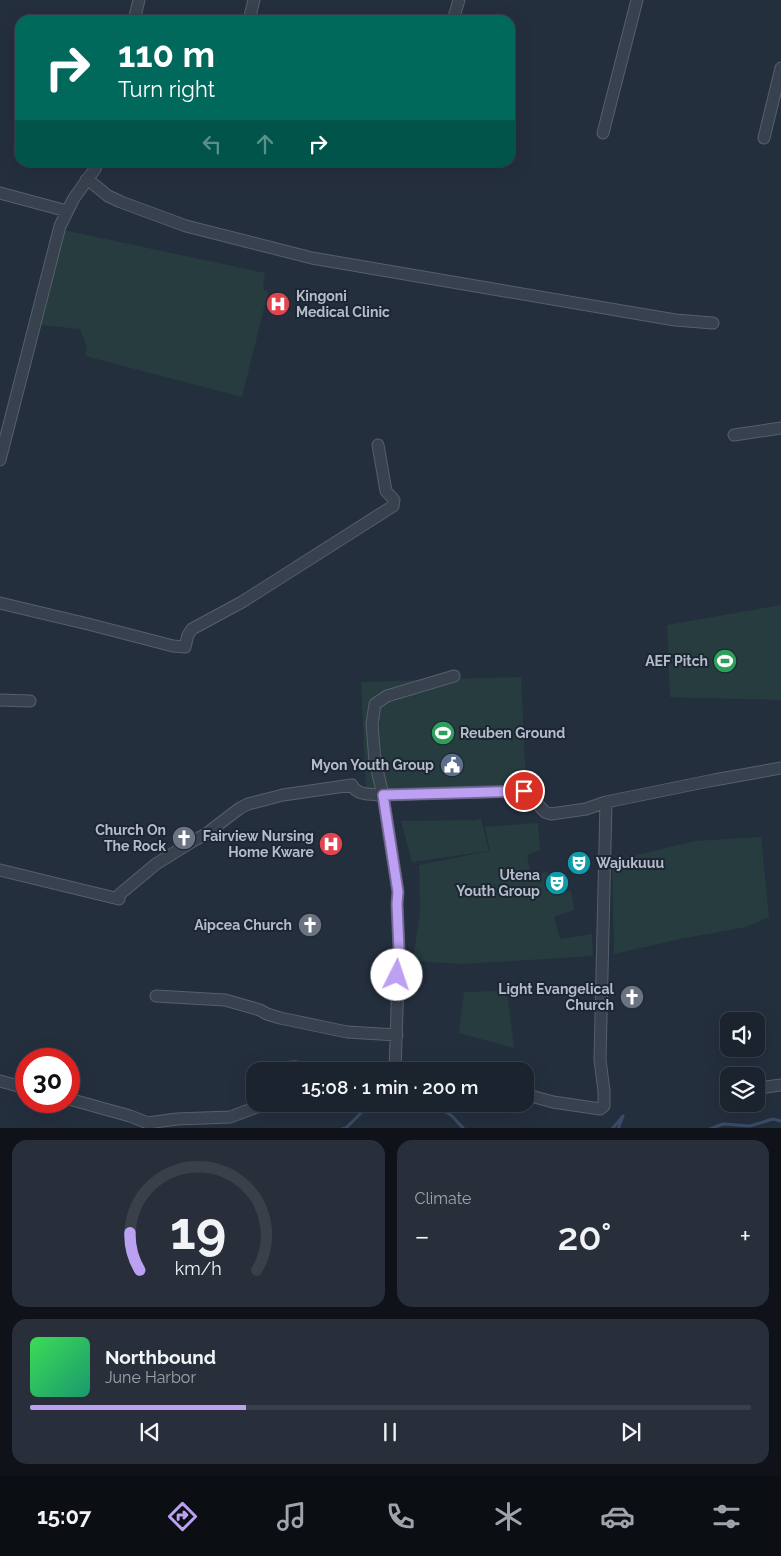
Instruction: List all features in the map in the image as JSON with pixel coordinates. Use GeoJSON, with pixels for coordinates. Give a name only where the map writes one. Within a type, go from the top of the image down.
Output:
{"type":"FeatureCollection","features":[{"type":"Feature","properties":{"kind":"street"},"geometry":{"type":"LineString","coordinates":[[135,15],[139,0]]}},
{"type":"Feature","properties":{"kind":"street"},"geometry":{"type":"LineString","coordinates":[[250,15],[254,0]]}},
{"type":"Feature","properties":{"kind":"street"},"geometry":{"type":"LineString","coordinates":[[454,15],[458,0]]}},
{"type":"Feature","properties":{"kind":"street"},"geometry":{"type":"LineString","coordinates":[[603,133],[637,0]]}},
{"type":"Feature","properties":{"kind":"street"},"geometry":{"type":"LineString","coordinates":[[764,138],[781,68]]}},
{"type":"Feature","properties":{"kind":"street"},"geometry":{"type":"LineString","coordinates":[[0,460],[60,226],[67,211],[96,167]]}},
{"type":"Feature","properties":{"kind":"street"},"geometry":{"type":"LineString","coordinates":[[86,180],[108,196],[121,202],[186,226],[312,258],[675,320],[713,323]]}},
{"type":"Feature","properties":{"kind":"street"},"geometry":{"type":"LineString","coordinates":[[0,193],[67,211]]}},
{"type":"Feature","properties":{"kind":"street"},"geometry":{"type":"LineString","coordinates":[[734,435],[781,428]]}},
{"type":"Feature","properties":{"kind":"street"},"geometry":{"type":"LineString","coordinates":[[0,603],[185,648],[192,629],[242,602],[394,506],[394,500],[386,491],[378,445]]}},
{"type":"Feature","properties":{"kind":"street"},"geometry":{"type":"LineString","coordinates":[[395,1062],[399,949],[398,892],[383,795],[375,761],[372,724],[375,704],[387,696],[454,676]]}},
{"type":"Feature","properties":{"kind":"street"},"geometry":{"type":"LineString","coordinates":[[0,700],[30,701]]}},
{"type":"Feature","properties":{"kind":"street"},"geometry":{"type":"LineString","coordinates":[[0,870],[118,899],[120,894],[156,864],[206,834],[240,808],[248,804],[283,795],[352,785],[360,793],[383,795],[523,790],[547,813],[587,815],[606,802],[781,768]]}},
{"type":"Feature","properties":{"kind":"street"},"geometry":{"type":"LineString","coordinates":[[534,1097],[553,1102],[600,1109],[604,1106],[600,1060],[606,802]]}},
{"type":"Feature","properties":{"kind":"street"},"geometry":{"type":"LineString","coordinates":[[156,996],[224,1000],[280,1018],[347,1032],[396,1035]]}},
{"type":"Feature","properties":{"kind":"street"},"geometry":{"type":"LineString","coordinates":[[0,1081],[15,1085]]}},
{"type":"Feature","properties":{"kind":"street"},"geometry":{"type":"LineString","coordinates":[[766,1088],[781,1085]]}},
{"type":"Feature","properties":{"kind":"street"},"geometry":{"type":"LineString","coordinates":[[80,1102],[148,1122],[230,1117],[246,1111]]}},
{"type":"Feature","properties":{"kind":"green space"},"geometry":{"type":"Polygon","coordinates":[[[59,229],[265,273],[263,289],[268,292],[242,397],[85,356],[87,347],[80,329],[41,325],[59,229]]]}},
{"type":"Feature","properties":{"kind":"green space","name":"AEF Pitch"},"geometry":{"type":"Polygon","coordinates":[[[781,605],[781,700],[670,697],[667,625],[781,605]]]}},
{"type":"Feature","properties":{"kind":"green space","name":"Reuben Ground"},"geometry":{"type":"Polygon","coordinates":[[[521,677],[526,784],[366,791],[361,682],[521,677]]]}},
{"type":"Feature","properties":{"kind":"green space"},"geometry":{"type":"Polygon","coordinates":[[[481,818],[489,851],[412,862],[401,821],[477,820],[481,818]]]}},
{"type":"Feature","properties":{"kind":"green space"},"geometry":{"type":"Polygon","coordinates":[[[538,823],[540,850],[527,855],[531,874],[548,872],[551,894],[571,891],[574,910],[554,917],[560,939],[592,934],[593,956],[461,964],[413,961],[420,912],[419,865],[490,851],[485,827],[538,823]]]}},
{"type":"Feature","properties":{"kind":"green space"},"geometry":{"type":"Polygon","coordinates":[[[761,837],[769,917],[746,927],[614,954],[612,861],[695,841],[761,837]]]}},
{"type":"Feature","properties":{"kind":"green space"},"geometry":{"type":"Polygon","coordinates":[[[507,991],[514,1048],[459,1033],[464,992],[507,991]]]}},
{"type":"Feature","properties":{"kind":"waterway"},"geometry":{"type":"LineString","coordinates":[[346,1128],[362,1112]]}},
{"type":"Feature","properties":{"kind":"waterway"},"geometry":{"type":"LineString","coordinates":[[446,1112],[463,1128]]}},
{"type":"Feature","properties":{"kind":"waterway"},"geometry":{"type":"LineString","coordinates":[[613,1128],[623,1116],[618,1128]]}},
{"type":"Feature","properties":{"kind":"waterway"},"geometry":{"type":"LineString","coordinates":[[713,1128],[723,1124],[750,1126],[773,1119],[781,1121]]}},
{"type":"Feature","properties":{"kind":"place","name":"Kingoni Medical Clinic"},"geometry":{"type":"Point","coordinates":[278,304]}},
{"type":"Feature","properties":{"kind":"place","name":"AEF Pitch"},"geometry":{"type":"Point","coordinates":[725,661]}},
{"type":"Feature","properties":{"kind":"place","name":"Reuben Ground"},"geometry":{"type":"Point","coordinates":[443,733]}},
{"type":"Feature","properties":{"kind":"place","name":"Myon Youth Group"},"geometry":{"type":"Point","coordinates":[452,765]}},
{"type":"Feature","properties":{"kind":"place","name":"Church On The Rock"},"geometry":{"type":"Point","coordinates":[184,838]}},
{"type":"Feature","properties":{"kind":"place","name":"Fairview Nursing Home Kware"},"geometry":{"type":"Point","coordinates":[331,844]}},
{"type":"Feature","properties":{"kind":"place","name":"Wajukuuu"},"geometry":{"type":"Point","coordinates":[579,863]}},
{"type":"Feature","properties":{"kind":"place","name":"Utena Youth Group"},"geometry":{"type":"Point","coordinates":[557,883]}},
{"type":"Feature","properties":{"kind":"place","name":"Aipcea Church"},"geometry":{"type":"Point","coordinates":[310,925]}},
{"type":"Feature","properties":{"kind":"place","name":"Light Evangelical Church"},"geometry":{"type":"Point","coordinates":[632,997]}},
{"type":"Feature","properties":{"kind":"route"},"geometry":{"type":"LineString","coordinates":[[397,975],[399,949],[398,892],[383,795],[524,791]]}}]}
